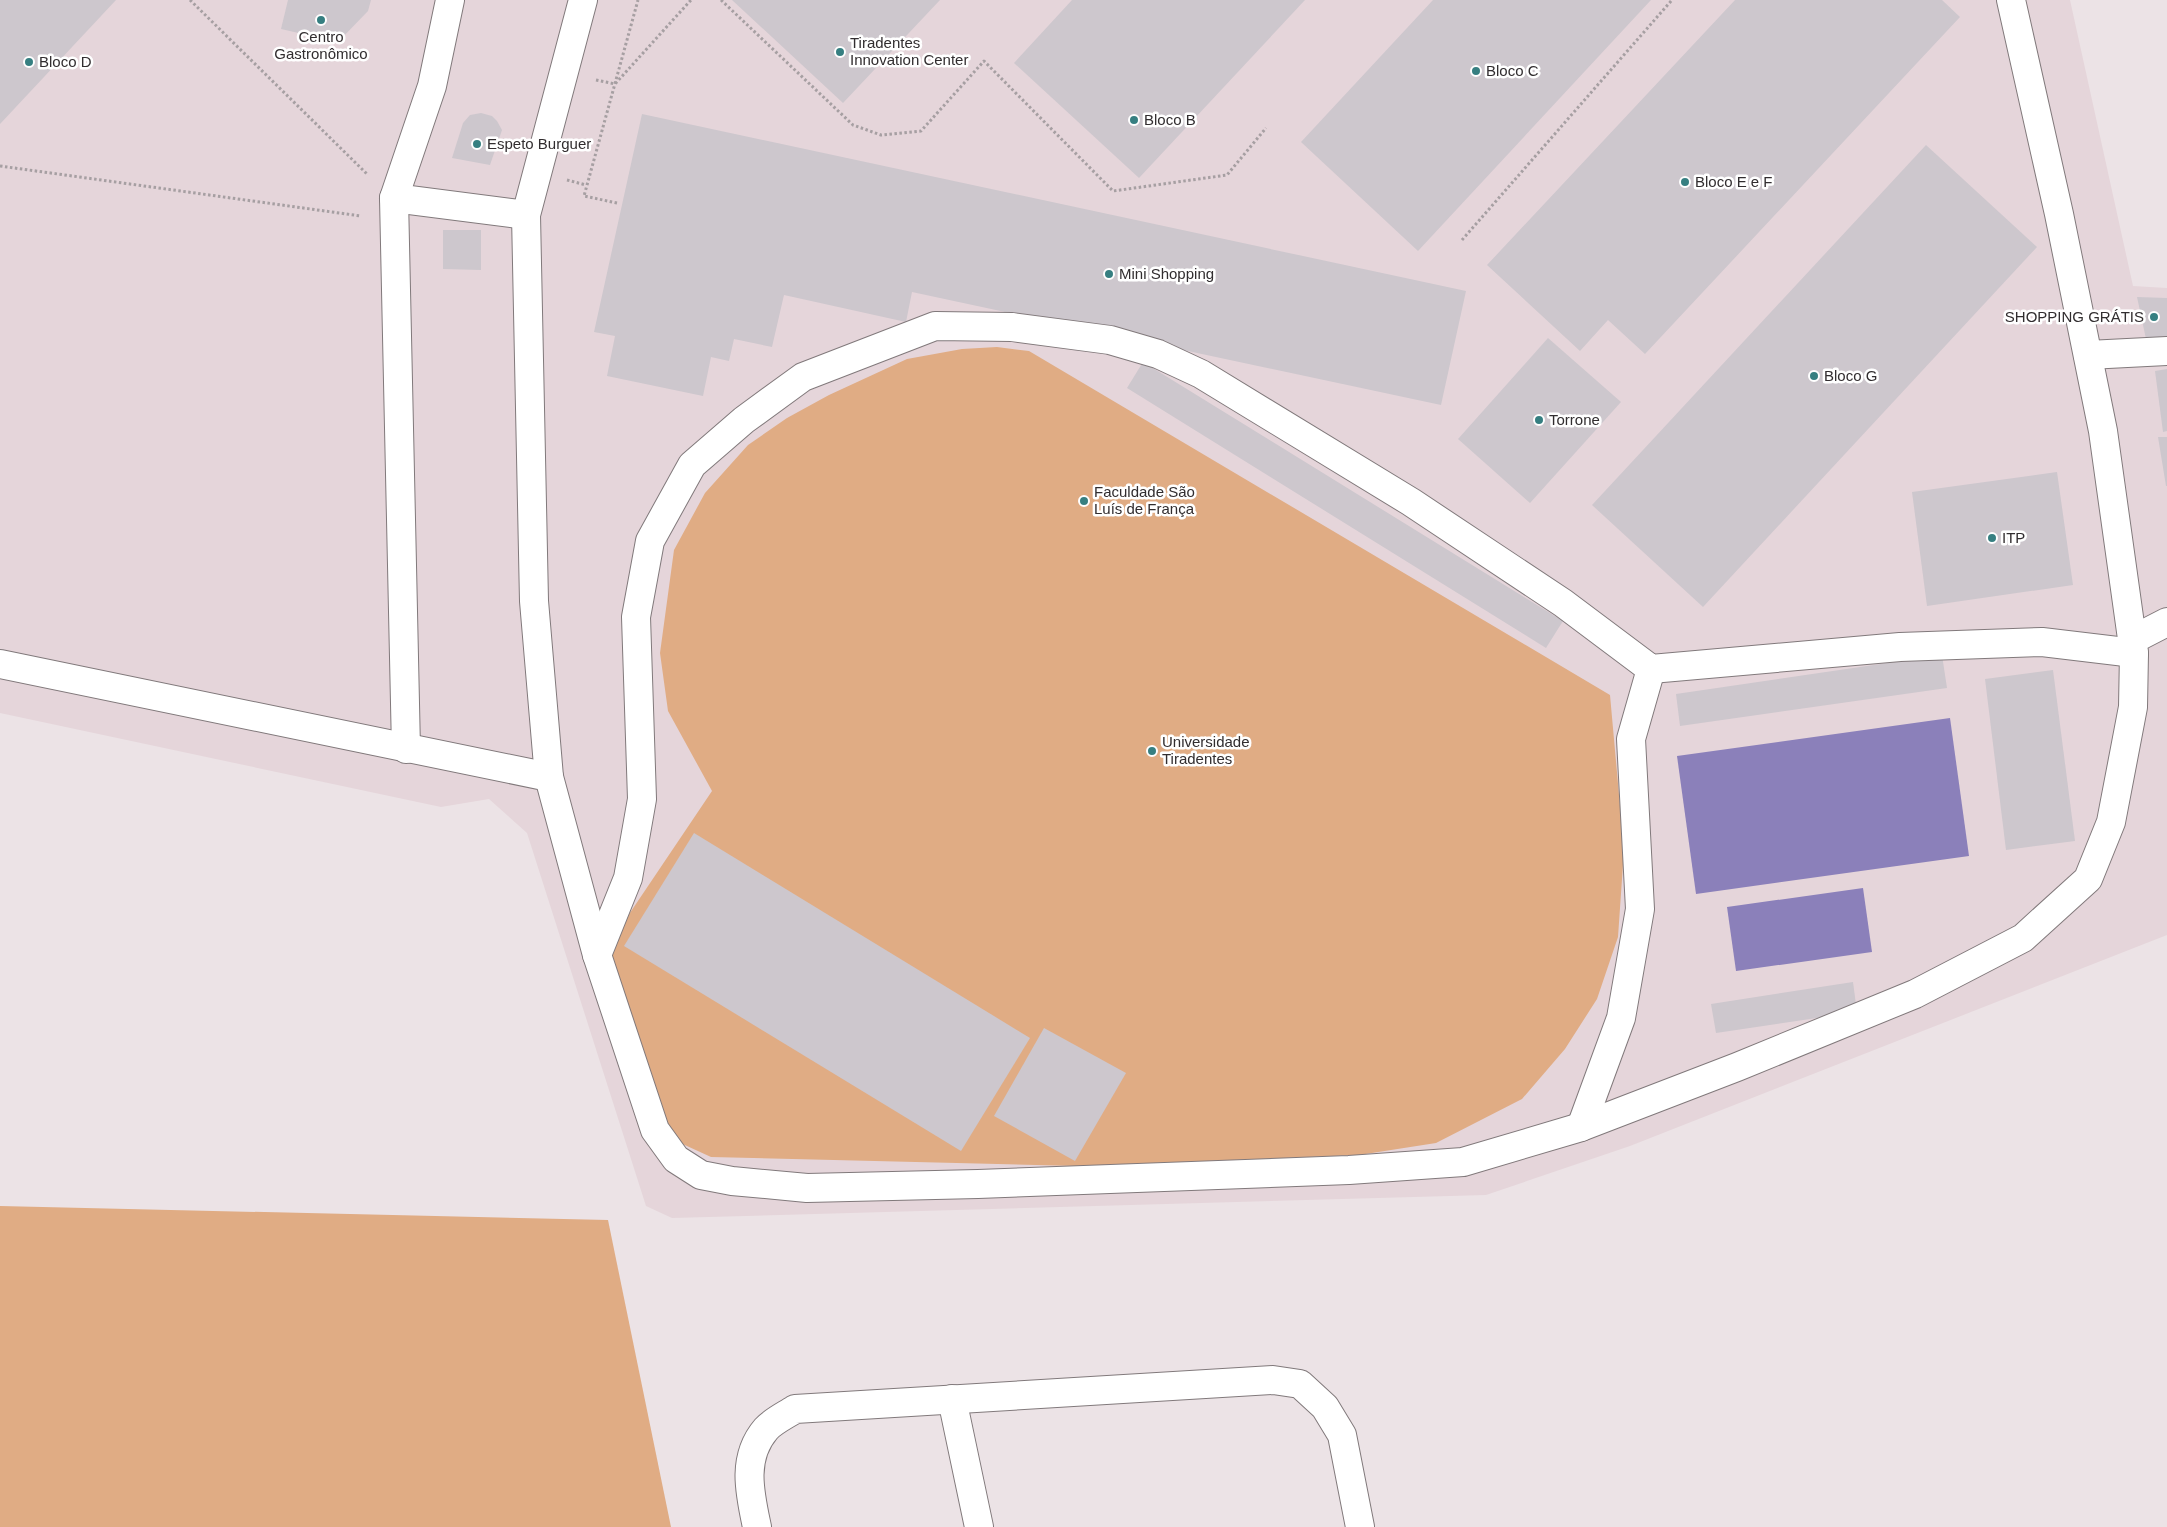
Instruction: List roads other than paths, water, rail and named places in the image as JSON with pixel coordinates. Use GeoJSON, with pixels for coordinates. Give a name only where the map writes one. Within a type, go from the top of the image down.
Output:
{"type":"FeatureCollection","features":[{"type":"Feature","properties":{"kind":"lane"},"geometry":{"type":"LineString","coordinates":[[406,749],[395,210],[432,86],[450,0]]}},
{"type":"Feature","properties":{"kind":"lane"},"geometry":{"type":"LineString","coordinates":[[583,0],[526,216],[534,601],[548,777],[597,955],[655,1130],[676,1159],[701,1175],[732,1181],[808,1188],[978,1184],[1349,1170],[1463,1162],[1581,1127],[1737,1067],[1915,994],[2023,938],[2088,879],[2111,822],[2133,707],[2133,646],[2103,431],[2059,214],[2011,0]]}},
{"type":"Feature","properties":{"kind":"lane"},"geometry":{"type":"LineString","coordinates":[[395,210],[526,216]]}},
{"type":"Feature","properties":{"kind":"lane"},"geometry":{"type":"LineString","coordinates":[[597,955],[628,878],[642,799],[636,617],[650,541],[692,465],[751,415],[802,377],[935,326],[1012,327],[1110,340],[1158,354],[1201,374],[1411,502],[1563,603],[1651,668],[1900,647],[2042,642],[2133,646],[2167,622]]}},
{"type":"Feature","properties":{"kind":"lane"},"geometry":{"type":"LineString","coordinates":[[2088,355],[2167,351]]}},
{"type":"Feature","properties":{"kind":"lane"},"geometry":{"type":"LineString","coordinates":[[0,664],[548,777]]}},
{"type":"Feature","properties":{"kind":"lane"},"geometry":{"type":"LineString","coordinates":[[1581,1127],[1621,1018],[1640,908],[1631,739],[1651,668]]}},
{"type":"Feature","properties":{"kind":"lane"},"geometry":{"type":"LineString","coordinates":[[757,1527],[748,1486],[751,1455],[766,1429],[795,1409],[1273,1380],[1300,1384],[1325,1407],[1342,1435],[1360,1527]]}},
{"type":"Feature","properties":{"kind":"lane"},"geometry":{"type":"LineString","coordinates":[[952,1399],[979,1527]]}},
{"type":"Feature","properties":{"kind":"place","name":"Centro Gastronômico"},"geometry":{"type":"Point","coordinates":[321,20]}},
{"type":"Feature","properties":{"kind":"place","name":"Tiradentes Innovation Center"},"geometry":{"type":"Point","coordinates":[840,52]}},
{"type":"Feature","properties":{"kind":"place","name":"Bloco D"},"geometry":{"type":"Point","coordinates":[29,62]}},
{"type":"Feature","properties":{"kind":"place","name":"Bloco C"},"geometry":{"type":"Point","coordinates":[1476,71]}},
{"type":"Feature","properties":{"kind":"place","name":"Bloco B"},"geometry":{"type":"Point","coordinates":[1134,120]}},
{"type":"Feature","properties":{"kind":"place","name":"Espeto Burguer"},"geometry":{"type":"Point","coordinates":[477,144]}},
{"type":"Feature","properties":{"kind":"place","name":"Bloco E e F"},"geometry":{"type":"Point","coordinates":[1685,182]}},
{"type":"Feature","properties":{"kind":"place","name":"Mini Shopping"},"geometry":{"type":"Point","coordinates":[1109,274]}},
{"type":"Feature","properties":{"kind":"place","name":"SHOPPING GRÁTIS"},"geometry":{"type":"Point","coordinates":[2154,317]}},
{"type":"Feature","properties":{"kind":"place","name":"Bloco G"},"geometry":{"type":"Point","coordinates":[1814,376]}},
{"type":"Feature","properties":{"kind":"place","name":"Torrone"},"geometry":{"type":"Point","coordinates":[1539,420]}},
{"type":"Feature","properties":{"kind":"place","name":"Faculdade São Luís de França"},"geometry":{"type":"Point","coordinates":[1084,501]}},
{"type":"Feature","properties":{"kind":"place","name":"ITP"},"geometry":{"type":"Point","coordinates":[1992,538]}},
{"type":"Feature","properties":{"kind":"place","name":"Universidade Tiradentes"},"geometry":{"type":"Point","coordinates":[1152,751]}}]}
